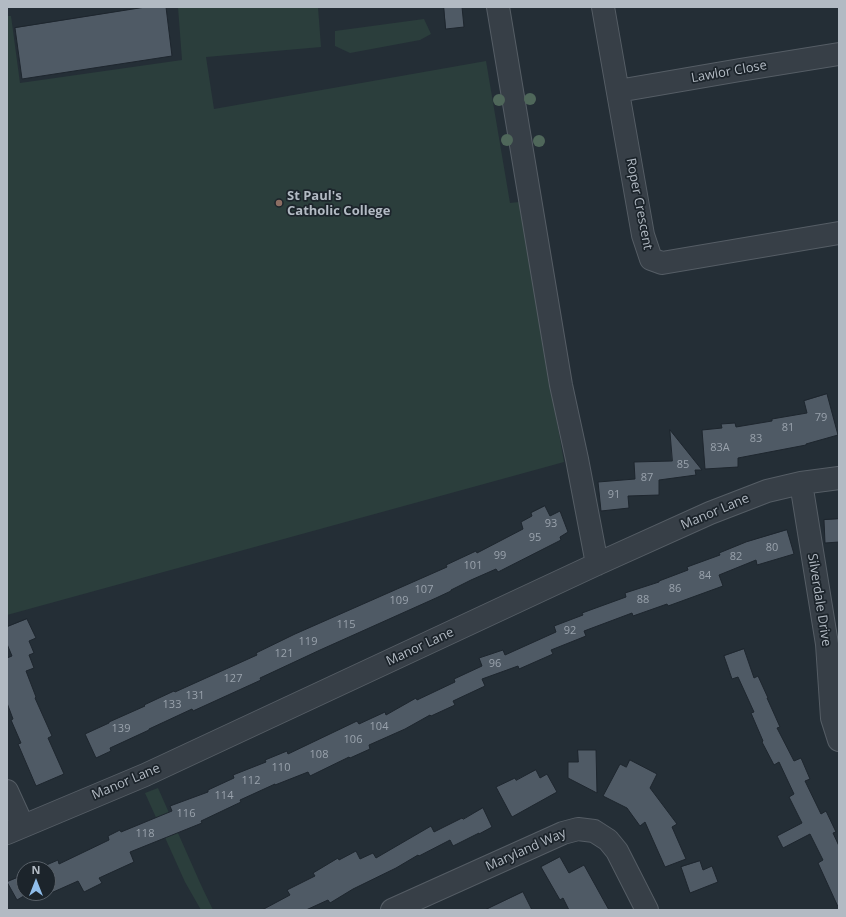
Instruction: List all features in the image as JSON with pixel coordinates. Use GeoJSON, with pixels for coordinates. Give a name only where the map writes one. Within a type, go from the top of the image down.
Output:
{"type":"FeatureCollection","features":[{"type":"Feature","properties":{"kind":"street"},"geometry":{"type":"LineString","coordinates":[[498,7],[561,384],[578,459],[597,564]]}},
{"type":"Feature","properties":{"kind":"street","name":"Roper Crescent"},"geometry":{"type":"LineString","coordinates":[[603,7],[643,235],[651,259],[662,262],[839,233]]}},
{"type":"Feature","properties":{"kind":"street","name":"Lawlor Close"},"geometry":{"type":"LineString","coordinates":[[618,91],[839,54]]}},
{"type":"Feature","properties":{"kind":"street","name":"Manor Lane"},"geometry":{"type":"LineString","coordinates":[[15,830],[145,775],[597,564],[710,513],[767,491],[801,483],[839,478]]}},
{"type":"Feature","properties":{"kind":"street","name":"Silverdale Drive"},"geometry":{"type":"LineString","coordinates":[[801,483],[827,644],[832,718],[839,740]]}},
{"type":"Feature","properties":{"kind":"street"},"geometry":{"type":"LineString","coordinates":[[7,791],[15,830]]}},
{"type":"Feature","properties":{"kind":"street","name":"Maryland Way"},"geometry":{"type":"LineString","coordinates":[[392,910],[564,833],[578,829],[594,831],[608,840],[617,850],[647,910]]}},
{"type":"Feature","properties":{"kind":"green space","name":"St Paul's Catholic College"},"geometry":{"type":"Polygon","coordinates":[[[178,7],[318,7],[321,47],[206,57],[214,109],[486,61],[510,203],[519,202],[564,462],[7,615],[7,16],[11,16],[20,83],[182,60],[178,7]]]}},
{"type":"Feature","properties":{"kind":"green space"},"geometry":{"type":"Polygon","coordinates":[[[424,19],[431,34],[420,40],[350,53],[335,46],[335,31],[424,19]]]}},
{"type":"Feature","properties":{"kind":"green space"},"geometry":{"type":"Polygon","coordinates":[[[158,788],[213,910],[201,910],[185,882],[145,793],[158,788]]]}},
{"type":"Feature","properties":{"kind":"building"},"geometry":{"type":"Polygon","coordinates":[[[146,7],[166,7],[172,56],[22,79],[15,28],[146,7]]]}},
{"type":"Feature","properties":{"kind":"building"},"geometry":{"type":"Polygon","coordinates":[[[444,7],[462,7],[464,27],[446,29],[444,7]]]}},
{"type":"Feature","properties":{"kind":"building"},"geometry":{"type":"Polygon","coordinates":[[[827,394],[838,435],[806,445],[738,458],[738,467],[705,469],[702,430],[722,428],[721,424],[735,423],[736,427],[807,413],[804,401],[827,394]]]}},
{"type":"Feature","properties":{"kind":"building"},"geometry":{"type":"Polygon","coordinates":[[[670,430],[702,470],[695,470],[696,475],[659,480],[659,495],[628,496],[629,508],[601,511],[598,482],[635,479],[634,462],[672,461],[670,430]]]}},
{"type":"Feature","properties":{"kind":"building"},"geometry":{"type":"Polygon","coordinates":[[[545,506],[550,516],[560,511],[568,532],[560,537],[561,540],[498,572],[496,569],[471,580],[436,598],[260,678],[261,680],[149,729],[110,748],[111,751],[96,758],[85,734],[174,691],[175,692],[257,655],[256,653],[295,634],[447,567],[446,565],[476,551],[477,553],[523,529],[521,522],[532,516],[531,513],[545,506]]]}},
{"type":"Feature","properties":{"kind":"building"},"geometry":{"type":"Polygon","coordinates":[[[839,519],[839,542],[825,543],[824,520],[839,519]]]}},
{"type":"Feature","properties":{"kind":"building"},"geometry":{"type":"Polygon","coordinates":[[[787,530],[794,554],[757,565],[756,560],[719,575],[723,586],[668,606],[667,604],[633,616],[632,613],[584,631],[586,636],[551,650],[553,654],[519,669],[518,666],[482,679],[485,686],[453,701],[455,705],[431,716],[430,715],[405,729],[369,745],[370,749],[350,758],[349,757],[310,776],[308,772],[275,784],[240,800],[241,802],[201,821],[202,823],[130,852],[134,862],[99,878],[102,883],[84,892],[78,881],[56,891],[56,861],[58,860],[59,864],[109,840],[108,836],[120,830],[121,832],[172,811],[170,806],[208,792],[208,790],[234,778],[233,775],[266,762],[265,760],[287,751],[288,754],[357,721],[359,724],[385,712],[386,715],[416,698],[417,700],[455,682],[454,679],[482,666],[479,658],[503,650],[505,655],[556,632],[554,626],[583,615],[582,613],[626,597],[625,593],[659,582],[688,570],[687,567],[720,555],[719,553],[746,542],[787,530]]]}},
{"type":"Feature","properties":{"kind":"building"},"geometry":{"type":"Polygon","coordinates":[[[27,619],[36,638],[29,641],[34,653],[29,655],[34,668],[26,671],[36,697],[35,698],[52,736],[48,738],[64,774],[36,786],[18,744],[21,743],[11,720],[13,719],[7,703],[7,658],[12,656],[7,644],[7,627],[27,619]]]}},
{"type":"Feature","properties":{"kind":"building"},"geometry":{"type":"Polygon","coordinates":[[[744,649],[754,678],[758,676],[768,698],[780,727],[777,728],[794,761],[801,758],[810,779],[805,781],[821,814],[826,811],[836,832],[833,833],[839,846],[839,909],[818,863],[823,860],[810,834],[783,848],[777,836],[802,823],[789,797],[794,794],[779,762],[774,765],[762,742],[763,741],[751,713],[754,712],[738,677],[732,679],[724,656],[744,649]]]}},
{"type":"Feature","properties":{"kind":"building"},"geometry":{"type":"Polygon","coordinates":[[[578,750],[596,750],[597,793],[568,778],[568,762],[578,762],[578,750]]]}},
{"type":"Feature","properties":{"kind":"building"},"geometry":{"type":"Polygon","coordinates":[[[630,760],[657,774],[650,788],[677,824],[672,827],[686,859],[665,867],[645,822],[640,826],[627,808],[603,796],[620,764],[626,767],[630,760]]]}},
{"type":"Feature","properties":{"kind":"building"},"geometry":{"type":"Polygon","coordinates":[[[536,770],[540,778],[547,774],[557,792],[512,817],[496,787],[515,778],[516,780],[536,770]]]}},
{"type":"Feature","properties":{"kind":"building"},"geometry":{"type":"Polygon","coordinates":[[[483,808],[492,827],[453,846],[450,840],[419,856],[418,855],[396,868],[353,889],[330,903],[328,900],[306,910],[262,910],[290,895],[287,890],[315,876],[313,873],[338,858],[339,860],[356,851],[360,859],[373,853],[376,858],[431,826],[434,832],[483,808]]]}},
{"type":"Feature","properties":{"kind":"building"},"geometry":{"type":"Polygon","coordinates":[[[560,857],[569,873],[584,865],[609,910],[569,910],[563,898],[560,900],[541,867],[560,857]]]}},
{"type":"Feature","properties":{"kind":"building"},"geometry":{"type":"Polygon","coordinates":[[[700,861],[703,870],[712,866],[718,882],[690,893],[681,867],[700,861]]]}},
{"type":"Feature","properties":{"kind":"building"},"geometry":{"type":"Polygon","coordinates":[[[16,878],[16,898],[7,882],[16,878]]]}},
{"type":"Feature","properties":{"kind":"building"},"geometry":{"type":"Polygon","coordinates":[[[523,892],[532,910],[485,910],[523,892]]]}},
{"type":"Feature","properties":{"kind":"place","name":"St Paul's Catholic College"},"geometry":{"type":"Point","coordinates":[279,203]}}]}
